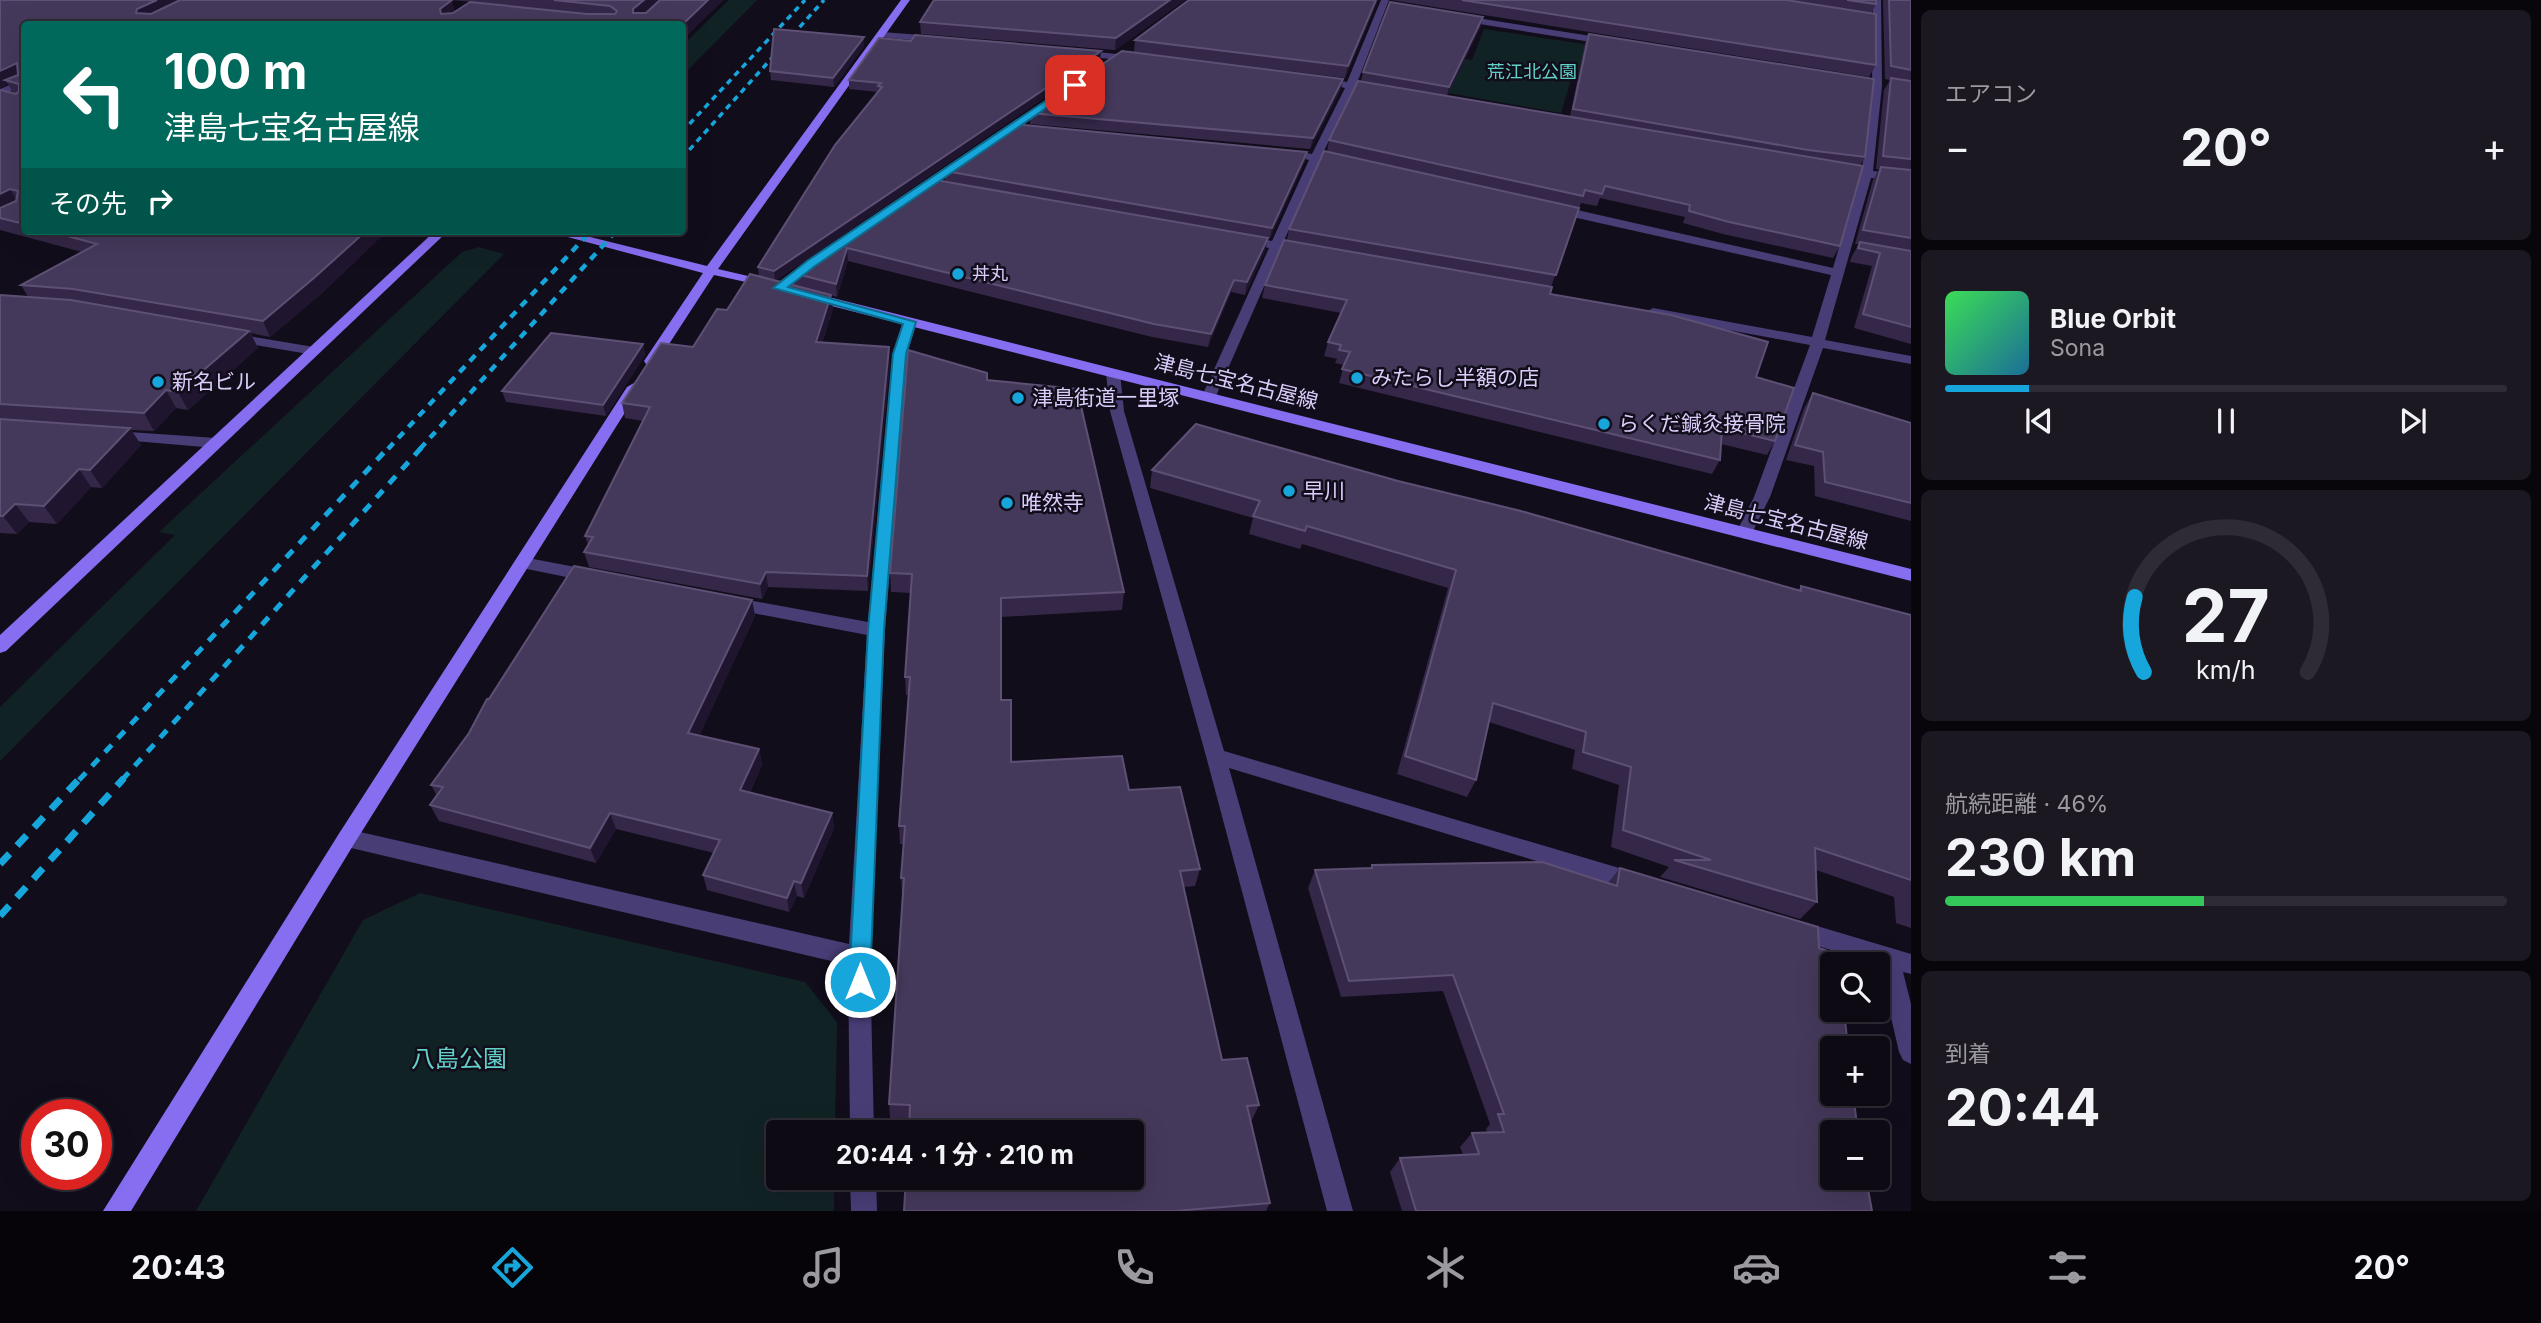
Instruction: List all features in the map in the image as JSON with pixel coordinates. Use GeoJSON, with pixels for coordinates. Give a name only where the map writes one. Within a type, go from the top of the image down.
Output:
{"type":"FeatureCollection","features":[{"type":"Feature","properties":{"kind":"street"},"geometry":{"type":"LineString","coordinates":[[116,1211],[347,838],[709,270],[906,0]]}},
{"type":"Feature","properties":{"kind":"street"},"geometry":{"type":"LineString","coordinates":[[1744,533],[1762,497],[1818,341],[1839,273],[1852,250],[1867,173],[1876,85],[1870,21],[1877,0]]}},
{"type":"Feature","properties":{"kind":"street"},"geometry":{"type":"LineString","coordinates":[[1209,396],[1316,156],[1352,85],[1384,3],[1397,8]]}},
{"type":"Feature","properties":{"kind":"street"},"geometry":{"type":"LineString","coordinates":[[1452,17],[1616,43]]}},
{"type":"Feature","properties":{"kind":"street"},"geometry":{"type":"LineString","coordinates":[[882,34],[951,41]]}},
{"type":"Feature","properties":{"kind":"street"},"geometry":{"type":"LineString","coordinates":[[1097,71],[1129,48]]}},
{"type":"Feature","properties":{"kind":"street"},"geometry":{"type":"LineString","coordinates":[[1062,51],[1145,60]]}},
{"type":"Feature","properties":{"kind":"street"},"geometry":{"type":"LineString","coordinates":[[1310,80],[1392,92]]}},
{"type":"Feature","properties":{"kind":"street"},"geometry":{"type":"LineString","coordinates":[[0,95],[21,84]]}},
{"type":"Feature","properties":{"kind":"street"},"geometry":{"type":"LineString","coordinates":[[990,142],[1065,92]]}},
{"type":"Feature","properties":{"kind":"street"},"geometry":{"type":"LineString","coordinates":[[0,95],[12,99]]}},
{"type":"Feature","properties":{"kind":"street"},"geometry":{"type":"LineString","coordinates":[[1011,128],[1039,130]]}},
{"type":"Feature","properties":{"kind":"street"},"geometry":{"type":"LineString","coordinates":[[1274,152],[1316,156],[1356,165]]}},
{"type":"Feature","properties":{"kind":"street"},"geometry":{"type":"LineString","coordinates":[[907,198],[935,185],[970,156]]}},
{"type":"Feature","properties":{"kind":"street"},"geometry":{"type":"LineString","coordinates":[[1829,168],[1911,179]]}},
{"type":"Feature","properties":{"kind":"street"},"geometry":{"type":"LineString","coordinates":[[1544,207],[1839,273]]}},
{"type":"Feature","properties":{"kind":"street"},"geometry":{"type":"LineString","coordinates":[[0,646],[438,235]]}},
{"type":"Feature","properties":{"kind":"street","name":"津島七宝名古屋線"},"geometry":{"type":"LineString","coordinates":[[567,235],[1911,575]]}},
{"type":"Feature","properties":{"kind":"street"},"geometry":{"type":"LineString","coordinates":[[1236,238],[1317,253]]}},
{"type":"Feature","properties":{"kind":"street"},"geometry":{"type":"LineString","coordinates":[[779,288],[821,256]]}},
{"type":"Feature","properties":{"kind":"street"},"geometry":{"type":"LineString","coordinates":[[1642,310],[1911,360]]}},
{"type":"Feature","properties":{"kind":"street"},"geometry":{"type":"LineString","coordinates":[[862,1120],[859,957],[876,630],[900,354],[910,322]]}},
{"type":"Feature","properties":{"kind":"street"},"geometry":{"type":"LineString","coordinates":[[218,335],[314,351]]}},
{"type":"Feature","properties":{"kind":"street"},"geometry":{"type":"LineString","coordinates":[[1113,373],[1117,411],[1216,756],[1340,1211]]}},
{"type":"Feature","properties":{"kind":"street"},"geometry":{"type":"LineString","coordinates":[[94,435],[216,443]]}},
{"type":"Feature","properties":{"kind":"street"},"geometry":{"type":"LineString","coordinates":[[523,563],[603,578]]}},
{"type":"Feature","properties":{"kind":"street"},"geometry":{"type":"LineString","coordinates":[[709,598],[876,630]]}},
{"type":"Feature","properties":{"kind":"street"},"geometry":{"type":"LineString","coordinates":[[1216,756],[1649,886]]}},
{"type":"Feature","properties":{"kind":"street"},"geometry":{"type":"LineString","coordinates":[[347,838],[859,957]]}},
{"type":"Feature","properties":{"kind":"street"},"geometry":{"type":"LineString","coordinates":[[1782,925],[1871,952]]}},
{"type":"Feature","properties":{"kind":"street"},"geometry":{"type":"LineString","coordinates":[[1890,958],[1911,964]]}},
{"type":"Feature","properties":{"kind":"street"},"geometry":{"type":"LineString","coordinates":[[1890,965],[1911,1052]]}},
{"type":"Feature","properties":{"kind":"street"},"geometry":{"type":"LineString","coordinates":[[863,1190],[864,1211]]}},
{"type":"Feature","properties":{"kind":"green space"},"geometry":{"type":"Polygon","coordinates":[[[729,0],[757,0],[686,72],[686,42],[729,0]]]}},
{"type":"Feature","properties":{"kind":"green space","name":"荒江北公園"},"geometry":{"type":"Polygon","coordinates":[[[1484,29],[1616,49],[1610,82],[1572,76],[1561,113],[1380,81],[1381,45],[1472,60],[1484,29]]]}},
{"type":"Feature","properties":{"kind":"green space"},"geometry":{"type":"Polygon","coordinates":[[[479,247],[504,254],[0,761],[0,707],[175,535],[159,532],[462,252],[479,247]]]}},
{"type":"Feature","properties":{"kind":"green space","name":"八島公園"},"geometry":{"type":"Polygon","coordinates":[[[420,893],[805,982],[837,1022],[835,1120],[766,1120],[766,1190],[834,1190],[834,1211],[196,1211],[363,920],[420,893]]]}},
{"type":"Feature","properties":{"kind":"building"},"geometry":{"type":"Polygon","coordinates":[[[0,0],[157,0],[137,9],[136,13],[151,14],[180,0],[452,0],[440,9],[441,14],[453,13],[470,2],[587,14],[615,14],[617,11],[610,6],[554,0],[644,0],[633,9],[633,13],[646,13],[660,0],[708,0],[686,21],[21,21],[21,223],[0,218],[0,208],[16,201],[18,191],[10,189],[0,194],[0,90],[16,94],[19,84],[5,80],[18,75],[17,63],[0,71],[0,0]]]}},
{"type":"Feature","properties":{"kind":"building"},"geometry":{"type":"Polygon","coordinates":[[[934,0],[1170,0],[1116,38],[920,22],[934,0]]]}},
{"type":"Feature","properties":{"kind":"building"},"geometry":{"type":"Polygon","coordinates":[[[1189,0],[1376,0],[1348,66],[1135,40],[1189,0]]]}},
{"type":"Feature","properties":{"kind":"building"},"geometry":{"type":"Polygon","coordinates":[[[1462,0],[1786,0],[1876,14],[1876,65],[1462,0]]]}},
{"type":"Feature","properties":{"kind":"building"},"geometry":{"type":"Polygon","coordinates":[[[1847,0],[1876,0],[1876,4],[1847,0]]]}},
{"type":"Feature","properties":{"kind":"building"},"geometry":{"type":"Polygon","coordinates":[[[1889,0],[1911,0],[1911,70],[1891,66],[1889,0]]]}},
{"type":"Feature","properties":{"kind":"building"},"geometry":{"type":"Polygon","coordinates":[[[1390,2],[1483,17],[1449,87],[1363,72],[1390,2]]]}},
{"type":"Feature","properties":{"kind":"building"},"geometry":{"type":"Polygon","coordinates":[[[774,29],[864,37],[833,78],[770,71],[774,29]]]}},
{"type":"Feature","properties":{"kind":"building"},"geometry":{"type":"Polygon","coordinates":[[[1589,34],[1874,79],[1865,157],[1808,150],[1573,109],[1589,34]]]}},
{"type":"Feature","properties":{"kind":"building"},"geometry":{"type":"Polygon","coordinates":[[[915,35],[1101,51],[774,271],[758,267],[835,145],[882,87],[878,86],[881,83],[849,80],[879,38],[911,41],[915,35]]]}},
{"type":"Feature","properties":{"kind":"building"},"geometry":{"type":"Polygon","coordinates":[[[1122,51],[1343,79],[1313,138],[1030,113],[1122,51]]]}},
{"type":"Feature","properties":{"kind":"building"},"geometry":{"type":"Polygon","coordinates":[[[1891,78],[1911,81],[1911,159],[1883,156],[1891,78]]]}},
{"type":"Feature","properties":{"kind":"building"},"geometry":{"type":"Polygon","coordinates":[[[1358,81],[1863,166],[1840,246],[1729,222],[1689,211],[1690,205],[1605,186],[1602,194],[1585,190],[1583,196],[1329,140],[1358,81]]]}},
{"type":"Feature","properties":{"kind":"building"},"geometry":{"type":"Polygon","coordinates":[[[1014,124],[1307,152],[1272,228],[945,171],[1014,124]]]}},
{"type":"Feature","properties":{"kind":"building"},"geometry":{"type":"Polygon","coordinates":[[[1324,151],[1579,208],[1556,275],[1289,229],[1324,151]]]}},
{"type":"Feature","properties":{"kind":"building"},"geometry":{"type":"Polygon","coordinates":[[[1881,167],[1911,170],[1911,238],[1863,230],[1881,167]]]}},
{"type":"Feature","properties":{"kind":"building"},"geometry":{"type":"Polygon","coordinates":[[[930,179],[1268,238],[1247,282],[1234,280],[1211,334],[1154,324],[847,248],[836,284],[793,273],[930,179]]]}},
{"type":"Feature","properties":{"kind":"building"},"geometry":{"type":"Polygon","coordinates":[[[64,235],[362,235],[263,321],[73,289],[21,285],[97,244],[64,235]]]}},
{"type":"Feature","properties":{"kind":"building"},"geometry":{"type":"Polygon","coordinates":[[[1284,240],[1552,287],[1550,294],[1671,315],[1768,342],[1756,377],[1794,388],[1775,441],[1722,428],[1720,460],[1342,369],[1350,352],[1339,350],[1341,345],[1328,342],[1347,300],[1265,285],[1284,240]]]}},
{"type":"Feature","properties":{"kind":"building"},"geometry":{"type":"Polygon","coordinates":[[[1860,242],[1911,251],[1911,327],[1863,314],[1880,253],[1858,248],[1860,242]]]}},
{"type":"Feature","properties":{"kind":"building"},"geometry":{"type":"Polygon","coordinates":[[[750,274],[831,295],[816,342],[889,347],[867,576],[766,572],[760,584],[584,552],[593,537],[585,536],[650,407],[622,403],[661,343],[693,347],[717,309],[727,310],[750,274]]]}},
{"type":"Feature","properties":{"kind":"building"},"geometry":{"type":"Polygon","coordinates":[[[0,295],[71,300],[249,331],[178,392],[166,390],[144,413],[0,404],[0,295]]]}},
{"type":"Feature","properties":{"kind":"building"},"geometry":{"type":"Polygon","coordinates":[[[551,333],[643,344],[603,405],[502,391],[551,333]]]}},
{"type":"Feature","properties":{"kind":"building"},"geometry":{"type":"Polygon","coordinates":[[[908,350],[987,373],[987,380],[1077,389],[1124,592],[1001,598],[1001,700],[1011,700],[1011,762],[1122,756],[1129,790],[1180,787],[1200,869],[1180,871],[1222,1060],[1247,1058],[1259,1105],[1247,1106],[1270,1203],[1175,1211],[904,1211],[905,1190],[1144,1190],[1144,1120],[909,1120],[910,1105],[889,1104],[904,878],[901,878],[905,826],[899,826],[910,677],[905,677],[912,574],[890,573],[908,350]]]}},
{"type":"Feature","properties":{"kind":"building"},"geometry":{"type":"Polygon","coordinates":[[[1813,393],[1911,423],[1911,503],[1825,482],[1823,452],[1795,445],[1813,393]]]}},
{"type":"Feature","properties":{"kind":"building"},"geometry":{"type":"Polygon","coordinates":[[[0,419],[130,428],[90,470],[79,469],[44,506],[15,504],[0,516],[0,419]]]}},
{"type":"Feature","properties":{"kind":"building"},"geometry":{"type":"Polygon","coordinates":[[[1196,424],[1398,481],[1521,511],[1801,591],[1801,586],[1911,615],[1911,880],[1815,848],[1817,902],[1674,860],[1711,860],[1623,830],[1631,767],[1583,752],[1586,732],[1493,703],[1476,780],[1405,756],[1456,570],[1307,526],[1305,531],[1253,516],[1260,501],[1152,470],[1196,424]]]}},
{"type":"Feature","properties":{"kind":"building"},"geometry":{"type":"Polygon","coordinates":[[[574,566],[752,600],[688,733],[759,749],[740,790],[832,813],[801,883],[794,881],[787,898],[703,875],[720,840],[610,813],[590,848],[430,805],[443,787],[431,785],[469,733],[487,699],[574,566]]]}},
{"type":"Feature","properties":{"kind":"building"},"geometry":{"type":"Polygon","coordinates":[[[1542,862],[1617,886],[1620,868],[1818,927],[1819,948],[1830,952],[1820,952],[1820,1022],[1845,1022],[1847,1036],[1820,1036],[1820,1106],[1855,1106],[1856,1120],[1820,1120],[1820,1190],[1868,1190],[1872,1211],[1416,1211],[1400,1158],[1479,1154],[1472,1133],[1504,1132],[1498,1114],[1504,1114],[1453,975],[1349,981],[1315,870],[1372,868],[1372,865],[1542,862]]]}},
{"type":"Feature","properties":{"kind":"railway"},"geometry":{"type":"LineString","coordinates":[[686,128],[805,0]]}},
{"type":"Feature","properties":{"kind":"railway"},"geometry":{"type":"LineString","coordinates":[[686,154],[824,0]]}},
{"type":"Feature","properties":{"kind":"railway"},"geometry":{"type":"LineString","coordinates":[[388,449],[587,235]]}},
{"type":"Feature","properties":{"kind":"railway"},"geometry":{"type":"LineString","coordinates":[[420,449],[612,235]]}},
{"type":"Feature","properties":{"kind":"railway"},"geometry":{"type":"LineString","coordinates":[[79,780],[389,447]]}},
{"type":"Feature","properties":{"kind":"railway"},"geometry":{"type":"LineString","coordinates":[[122,780],[422,447]]}},
{"type":"Feature","properties":{"kind":"railway"},"geometry":{"type":"LineString","coordinates":[[0,864],[80,778]]}},
{"type":"Feature","properties":{"kind":"railway"},"geometry":{"type":"LineString","coordinates":[[0,916],[124,778]]}},
{"type":"Feature","properties":{"kind":"place","name":"丼丸"},"geometry":{"type":"Point","coordinates":[958,274]}},
{"type":"Feature","properties":{"kind":"place","name":"みたらし半額の店"},"geometry":{"type":"Point","coordinates":[1357,378]}},
{"type":"Feature","properties":{"kind":"place","name":"新名ビル"},"geometry":{"type":"Point","coordinates":[158,382]}},
{"type":"Feature","properties":{"kind":"place","name":"津島街道一里塚"},"geometry":{"type":"Point","coordinates":[1018,398]}},
{"type":"Feature","properties":{"kind":"place","name":"らくだ鍼灸接骨院"},"geometry":{"type":"Point","coordinates":[1604,424]}},
{"type":"Feature","properties":{"kind":"place","name":"早川"},"geometry":{"type":"Point","coordinates":[1289,491]}},
{"type":"Feature","properties":{"kind":"place","name":"唯然寺"},"geometry":{"type":"Point","coordinates":[1007,503]}},
{"type":"Feature","properties":{"kind":"route"},"geometry":{"type":"LineString","coordinates":[[860,982],[860,931],[876,630],[900,354],[910,322],[779,288],[811,263],[1075,85]]}}]}
